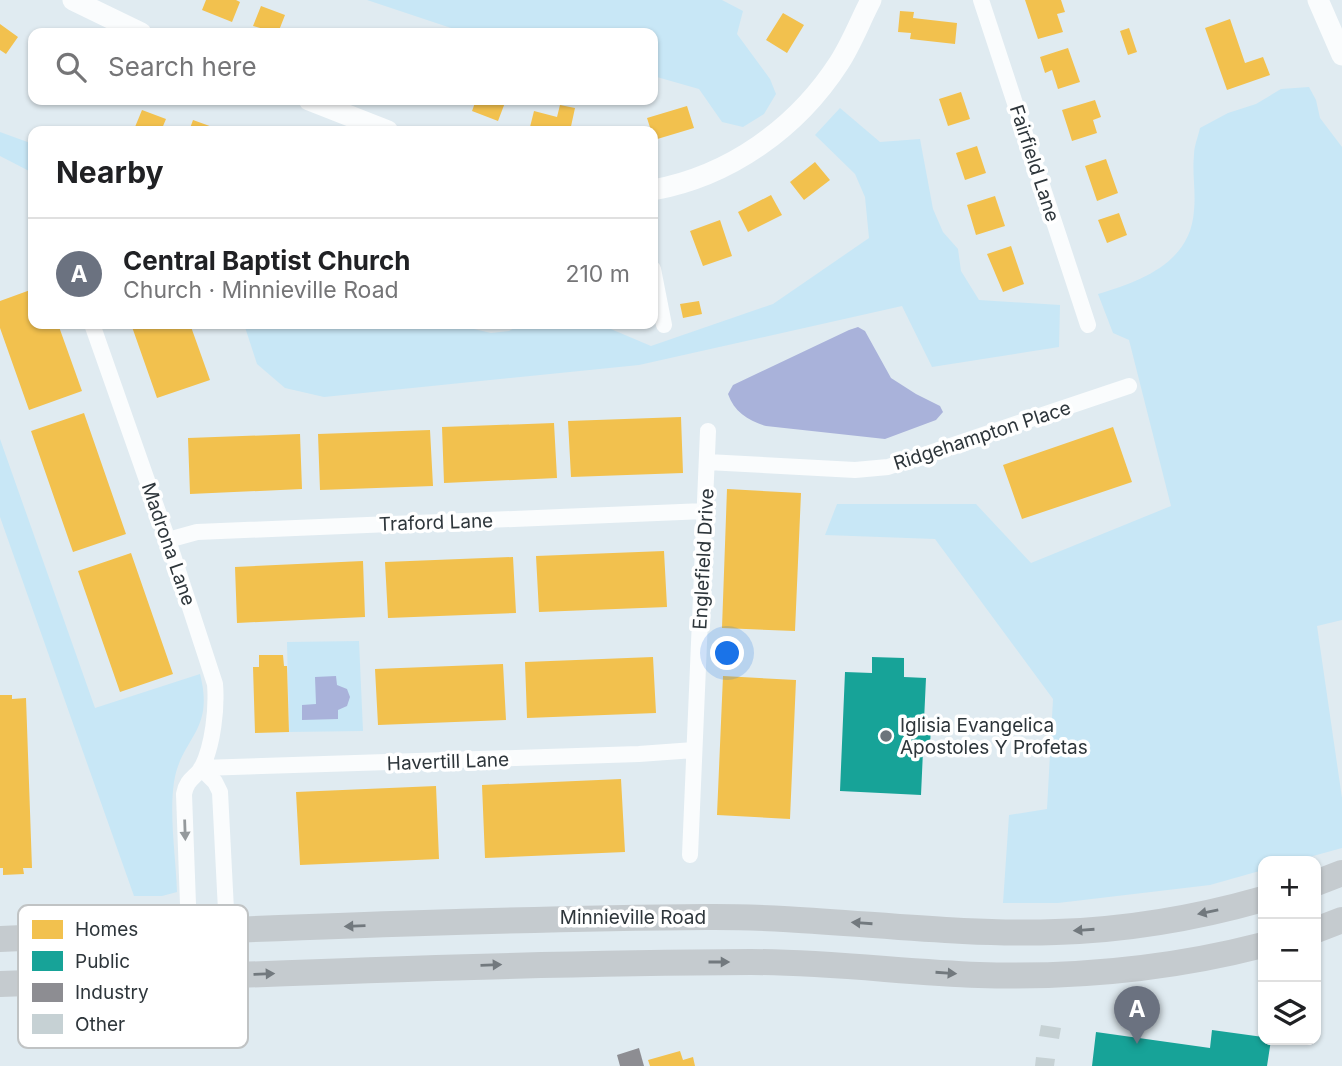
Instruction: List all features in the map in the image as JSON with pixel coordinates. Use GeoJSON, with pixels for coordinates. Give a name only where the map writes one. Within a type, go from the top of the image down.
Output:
{"type":"FeatureCollection","features":[{"type":"Feature","properties":{"kind":"main road"},"geometry":{"type":"LineString","coordinates":[[1321,881],[1342,873]]}},
{"type":"Feature","properties":{"kind":"main road","name":"Minnieville Road"},"geometry":{"type":"LineString","coordinates":[[248,929],[561,917],[709,917],[851,922],[979,932],[1056,932],[1152,924],[1258,900]]}},
{"type":"Feature","properties":{"kind":"main road"},"geometry":{"type":"LineString","coordinates":[[1321,928],[1342,920]]}},
{"type":"Feature","properties":{"kind":"main road","name":"Minnieville Road"},"geometry":{"type":"LineString","coordinates":[[0,939],[18,938]]}},
{"type":"Feature","properties":{"kind":"main road"},"geometry":{"type":"LineString","coordinates":[[248,975],[564,963],[769,962],[1038,976],[1165,966],[1258,946]]}},
{"type":"Feature","properties":{"kind":"main road"},"geometry":{"type":"LineString","coordinates":[[0,984],[18,983]]}},
{"type":"Feature","properties":{"kind":"street"},"geometry":{"type":"LineString","coordinates":[[73,0],[131,28]]}},
{"type":"Feature","properties":{"kind":"street"},"geometry":{"type":"LineString","coordinates":[[658,189],[691,180],[723,166],[780,131],[822,88],[841,60],[871,0]]}},
{"type":"Feature","properties":{"kind":"street","name":"Fairfield Lane"},"geometry":{"type":"LineString","coordinates":[[981,0],[1088,325]]}},
{"type":"Feature","properties":{"kind":"street"},"geometry":{"type":"LineString","coordinates":[[1318,0],[1342,55]]}},
{"type":"Feature","properties":{"kind":"street"},"geometry":{"type":"LineString","coordinates":[[322,105],[375,126]]}},
{"type":"Feature","properties":{"kind":"street"},"geometry":{"type":"LineString","coordinates":[[658,294],[664,325]]}},
{"type":"Feature","properties":{"kind":"street","name":"Madrona Lane"},"geometry":{"type":"LineString","coordinates":[[94,329],[215,684],[215,723],[201,768],[191,777],[184,794],[189,905]]}},
{"type":"Feature","properties":{"kind":"street","name":"Ridgehampton Place"},"geometry":{"type":"LineString","coordinates":[[707,462],[855,470],[888,467],[1129,386]]}},
{"type":"Feature","properties":{"kind":"street","name":"Englefield Drive"},"geometry":{"type":"LineString","coordinates":[[690,855],[708,431]]}},
{"type":"Feature","properties":{"kind":"street","name":"Traford Lane"},"geometry":{"type":"LineString","coordinates":[[168,540],[197,532],[705,511]]}},
{"type":"Feature","properties":{"kind":"street","name":"Havertill Lane"},"geometry":{"type":"LineString","coordinates":[[201,768],[694,750]]}},
{"type":"Feature","properties":{"kind":"street"},"geometry":{"type":"LineString","coordinates":[[201,768],[215,782],[220,792],[226,905]]}},
{"type":"Feature","properties":{"kind":"shaded area"},"geometry":{"type":"Polygon","coordinates":[[[367,0],[722,0],[743,11],[737,34],[770,79],[776,94],[764,114],[743,127],[722,122],[699,89],[658,77],[658,28],[451,28],[367,0]]]}},
{"type":"Feature","properties":{"kind":"shaded area"},"geometry":{"type":"Polygon","coordinates":[[[1309,87],[1316,100],[1320,118],[1342,147],[1342,620],[1317,626],[1342,798],[1342,848],[1313,856],[1258,856],[1258,871],[1210,885],[1058,903],[1003,903],[1009,815],[1047,809],[1053,699],[935,539],[825,535],[837,504],[976,504],[1031,563],[1171,506],[1129,340],[1113,333],[1098,294],[1146,276],[1161,267],[1184,244],[1191,228],[1194,210],[1194,152],[1200,128],[1228,113],[1256,104],[1281,89],[1309,87]]]}},
{"type":"Feature","properties":{"kind":"shaded area"},"geometry":{"type":"Polygon","coordinates":[[[840,108],[880,142],[920,139],[933,209],[943,232],[958,249],[961,271],[979,300],[1060,305],[1059,347],[932,367],[902,306],[639,365],[324,397],[285,388],[257,364],[246,329],[474,329],[491,333],[512,329],[611,329],[651,346],[773,304],[869,238],[865,197],[855,174],[815,135],[840,108]]]}},
{"type":"Feature","properties":{"kind":"shaded area"},"geometry":{"type":"Polygon","coordinates":[[[0,132],[28,142],[28,170],[0,156],[0,132]]]}},
{"type":"Feature","properties":{"kind":"shaded area"},"geometry":{"type":"Polygon","coordinates":[[[0,439],[95,708],[200,674],[203,709],[200,722],[183,754],[174,782],[172,823],[177,892],[162,896],[134,896],[0,517],[0,439]]]}},
{"type":"Feature","properties":{"kind":"shaded area"},"geometry":{"type":"Polygon","coordinates":[[[359,641],[363,731],[289,732],[287,642],[359,641]]]}},
{"type":"Feature","properties":{"kind":"water"},"geometry":{"type":"Polygon","coordinates":[[[858,327],[865,331],[891,378],[940,406],[943,412],[936,420],[885,439],[766,426],[743,415],[734,406],[728,394],[733,385],[858,327]]]}},
{"type":"Feature","properties":{"kind":"water"},"geometry":{"type":"Polygon","coordinates":[[[336,676],[337,685],[347,689],[350,697],[347,706],[338,710],[338,719],[302,720],[302,705],[316,704],[315,677],[336,676]]]}},
{"type":"Feature","properties":{"kind":"building: Homes"},"geometry":{"type":"Polygon","coordinates":[[[206,0],[240,2],[232,22],[202,10],[206,0]]]}},
{"type":"Feature","properties":{"kind":"building: Homes"},"geometry":{"type":"Polygon","coordinates":[[[1025,0],[1061,0],[1065,12],[1057,14],[1063,32],[1038,39],[1025,0]]]}},
{"type":"Feature","properties":{"kind":"building: Homes"},"geometry":{"type":"Polygon","coordinates":[[[261,6],[285,15],[280,28],[253,26],[261,6]]]}},
{"type":"Feature","properties":{"kind":"building: Homes"},"geometry":{"type":"Polygon","coordinates":[[[900,11],[914,12],[913,18],[957,23],[955,44],[910,39],[911,33],[898,32],[900,11]]]}},
{"type":"Feature","properties":{"kind":"building: Homes"},"geometry":{"type":"Polygon","coordinates":[[[783,13],[804,25],[787,53],[766,40],[783,13]]]}},
{"type":"Feature","properties":{"kind":"building: Homes"},"geometry":{"type":"Polygon","coordinates":[[[1230,19],[1245,63],[1263,57],[1270,75],[1227,90],[1205,28],[1230,19]]]}},
{"type":"Feature","properties":{"kind":"building: Homes"},"geometry":{"type":"Polygon","coordinates":[[[0,24],[18,37],[6,54],[0,50],[0,24]]]}},
{"type":"Feature","properties":{"kind":"building: Homes"},"geometry":{"type":"Polygon","coordinates":[[[1129,28],[1137,52],[1128,55],[1120,31],[1129,28]]]}},
{"type":"Feature","properties":{"kind":"building: Homes"},"geometry":{"type":"Polygon","coordinates":[[[1068,48],[1080,82],[1058,89],[1052,70],[1045,73],[1040,57],[1068,48]]]}},
{"type":"Feature","properties":{"kind":"building: Homes"},"geometry":{"type":"Polygon","coordinates":[[[961,92],[970,119],[948,126],[939,99],[961,92]]]}},
{"type":"Feature","properties":{"kind":"building: Homes"},"geometry":{"type":"Polygon","coordinates":[[[1095,100],[1101,117],[1093,120],[1097,133],[1072,141],[1062,110],[1095,100]]]}},
{"type":"Feature","properties":{"kind":"building: Homes"},"geometry":{"type":"Polygon","coordinates":[[[474,105],[504,105],[498,121],[472,111],[474,105]]]}},
{"type":"Feature","properties":{"kind":"building: Homes"},"geometry":{"type":"Polygon","coordinates":[[[560,105],[575,108],[571,126],[530,126],[534,111],[557,117],[560,105]]]}},
{"type":"Feature","properties":{"kind":"building: Homes"},"geometry":{"type":"Polygon","coordinates":[[[687,106],[694,128],[658,139],[658,126],[650,126],[647,118],[687,106]]]}},
{"type":"Feature","properties":{"kind":"building: Homes"},"geometry":{"type":"Polygon","coordinates":[[[142,110],[166,119],[163,126],[135,126],[142,110]]]}},
{"type":"Feature","properties":{"kind":"building: Homes"},"geometry":{"type":"Polygon","coordinates":[[[193,120],[210,126],[191,126],[193,120]]]}},
{"type":"Feature","properties":{"kind":"building: Homes"},"geometry":{"type":"Polygon","coordinates":[[[977,146],[986,173],[965,180],[956,153],[977,146]]]}},
{"type":"Feature","properties":{"kind":"building: Homes"},"geometry":{"type":"Polygon","coordinates":[[[1106,159],[1118,193],[1097,201],[1085,166],[1106,159]]]}},
{"type":"Feature","properties":{"kind":"building: Homes"},"geometry":{"type":"Polygon","coordinates":[[[815,162],[830,180],[804,200],[790,182],[815,162]]]}},
{"type":"Feature","properties":{"kind":"building: Homes"},"geometry":{"type":"Polygon","coordinates":[[[771,195],[782,215],[748,232],[738,212],[771,195]]]}},
{"type":"Feature","properties":{"kind":"building: Homes"},"geometry":{"type":"Polygon","coordinates":[[[995,196],[1005,226],[976,235],[967,205],[995,196]]]}},
{"type":"Feature","properties":{"kind":"building: Homes"},"geometry":{"type":"Polygon","coordinates":[[[1119,213],[1127,235],[1107,243],[1098,220],[1119,213]]]}},
{"type":"Feature","properties":{"kind":"building: Homes"},"geometry":{"type":"Polygon","coordinates":[[[720,220],[732,256],[703,266],[690,231],[720,220]]]}},
{"type":"Feature","properties":{"kind":"building: Homes"},"geometry":{"type":"Polygon","coordinates":[[[1011,246],[1024,284],[1003,292],[987,254],[1011,246]]]}},
{"type":"Feature","properties":{"kind":"building: Homes"},"geometry":{"type":"Polygon","coordinates":[[[28,291],[28,329],[60,329],[82,391],[29,410],[0,328],[0,301],[28,291]]]}},
{"type":"Feature","properties":{"kind":"building: Homes"},"geometry":{"type":"Polygon","coordinates":[[[699,301],[702,314],[683,318],[680,304],[699,301]]]}},
{"type":"Feature","properties":{"kind":"building: Homes"},"geometry":{"type":"Polygon","coordinates":[[[133,329],[192,329],[210,380],[157,398],[133,329]]]}},
{"type":"Feature","properties":{"kind":"building: Homes"},"geometry":{"type":"Polygon","coordinates":[[[84,413],[126,534],[73,552],[31,431],[84,413]]]}},
{"type":"Feature","properties":{"kind":"building: Homes"},"geometry":{"type":"Polygon","coordinates":[[[681,417],[683,473],[571,477],[568,421],[681,417]]]}},
{"type":"Feature","properties":{"kind":"building: Homes"},"geometry":{"type":"Polygon","coordinates":[[[554,423],[557,478],[444,483],[442,427],[554,423]]]}},
{"type":"Feature","properties":{"kind":"building: Homes"},"geometry":{"type":"Polygon","coordinates":[[[1113,427],[1132,482],[1022,519],[1003,465],[1113,427]]]}},
{"type":"Feature","properties":{"kind":"building: Homes"},"geometry":{"type":"Polygon","coordinates":[[[430,430],[433,486],[320,490],[318,434],[430,430]]]}},
{"type":"Feature","properties":{"kind":"building: Homes"},"geometry":{"type":"Polygon","coordinates":[[[300,434],[302,489],[190,494],[188,438],[300,434]]]}},
{"type":"Feature","properties":{"kind":"building: Homes"},"geometry":{"type":"Polygon","coordinates":[[[727,489],[801,493],[795,631],[722,628],[727,489]]]}},
{"type":"Feature","properties":{"kind":"building: Homes"},"geometry":{"type":"Polygon","coordinates":[[[664,551],[667,607],[539,612],[536,556],[664,551]]]}},
{"type":"Feature","properties":{"kind":"building: Homes"},"geometry":{"type":"Polygon","coordinates":[[[131,553],[173,674],[120,692],[78,571],[131,553]]]}},
{"type":"Feature","properties":{"kind":"building: Homes"},"geometry":{"type":"Polygon","coordinates":[[[513,557],[516,613],[388,618],[385,562],[513,557]]]}},
{"type":"Feature","properties":{"kind":"building: Homes"},"geometry":{"type":"Polygon","coordinates":[[[363,561],[365,617],[237,623],[235,567],[363,561]]]}},
{"type":"Feature","properties":{"kind":"building: Homes"},"geometry":{"type":"Polygon","coordinates":[[[259,655],[283,655],[284,666],[287,666],[289,732],[255,733],[253,667],[259,667],[259,655]]]}},
{"type":"Feature","properties":{"kind":"building: Homes"},"geometry":{"type":"Polygon","coordinates":[[[653,657],[656,713],[527,718],[525,662],[653,657]]]}},
{"type":"Feature","properties":{"kind":"building: Homes"},"geometry":{"type":"Polygon","coordinates":[[[503,664],[506,720],[378,725],[375,669],[503,664]]]}},
{"type":"Feature","properties":{"kind":"building: Homes"},"geometry":{"type":"Polygon","coordinates":[[[723,676],[796,680],[790,819],[717,815],[723,676]]]}},
{"type":"Feature","properties":{"kind":"building: Homes"},"geometry":{"type":"Polygon","coordinates":[[[0,695],[12,695],[12,699],[26,698],[32,868],[23,868],[24,874],[3,875],[3,868],[0,868],[0,695]]]}},
{"type":"Feature","properties":{"kind":"building: Homes"},"geometry":{"type":"Polygon","coordinates":[[[621,779],[625,852],[485,858],[482,785],[621,779]]]}},
{"type":"Feature","properties":{"kind":"building: Homes"},"geometry":{"type":"Polygon","coordinates":[[[436,786],[439,859],[300,865],[296,792],[436,786]]]}},
{"type":"Feature","properties":{"kind":"building: Homes"},"geometry":{"type":"Polygon","coordinates":[[[680,1051],[683,1060],[693,1057],[695,1066],[650,1066],[648,1060],[680,1051]]]}},
{"type":"Feature","properties":{"kind":"building: Public","name":"Iglisia Evangelica Apostoles Y Profetas"},"geometry":{"type":"Polygon","coordinates":[[[872,657],[904,658],[904,677],[926,678],[924,721],[931,726],[930,746],[923,751],[921,795],[840,791],[845,672],[872,673],[872,657]]]}},
{"type":"Feature","properties":{"kind":"building: Public"},"geometry":{"type":"Polygon","coordinates":[[[1212,1030],[1258,1036],[1258,1045],[1270,1045],[1267,1066],[1092,1066],[1096,1032],[1210,1048],[1212,1030]]]}},
{"type":"Feature","properties":{"kind":"building: Industry"},"geometry":{"type":"Polygon","coordinates":[[[639,1048],[644,1066],[620,1066],[617,1055],[639,1048]]]}},
{"type":"Feature","properties":{"kind":"building: Other"},"geometry":{"type":"Polygon","coordinates":[[[1041,1025],[1061,1028],[1059,1039],[1039,1036],[1041,1025]]]}},
{"type":"Feature","properties":{"kind":"building: Other"},"geometry":{"type":"Polygon","coordinates":[[[1036,1057],[1055,1059],[1054,1066],[1035,1066],[1036,1057]]]}},
{"type":"Feature","properties":{"kind":"place","name":"Iglisia Evangelica Apostoles Y Profetas"},"geometry":{"type":"Point","coordinates":[886,736]}},
{"type":"Feature","properties":{"kind":"place","name":"Central Baptist Church"},"geometry":{"type":"Point","coordinates":[1137,1044]}}]}
